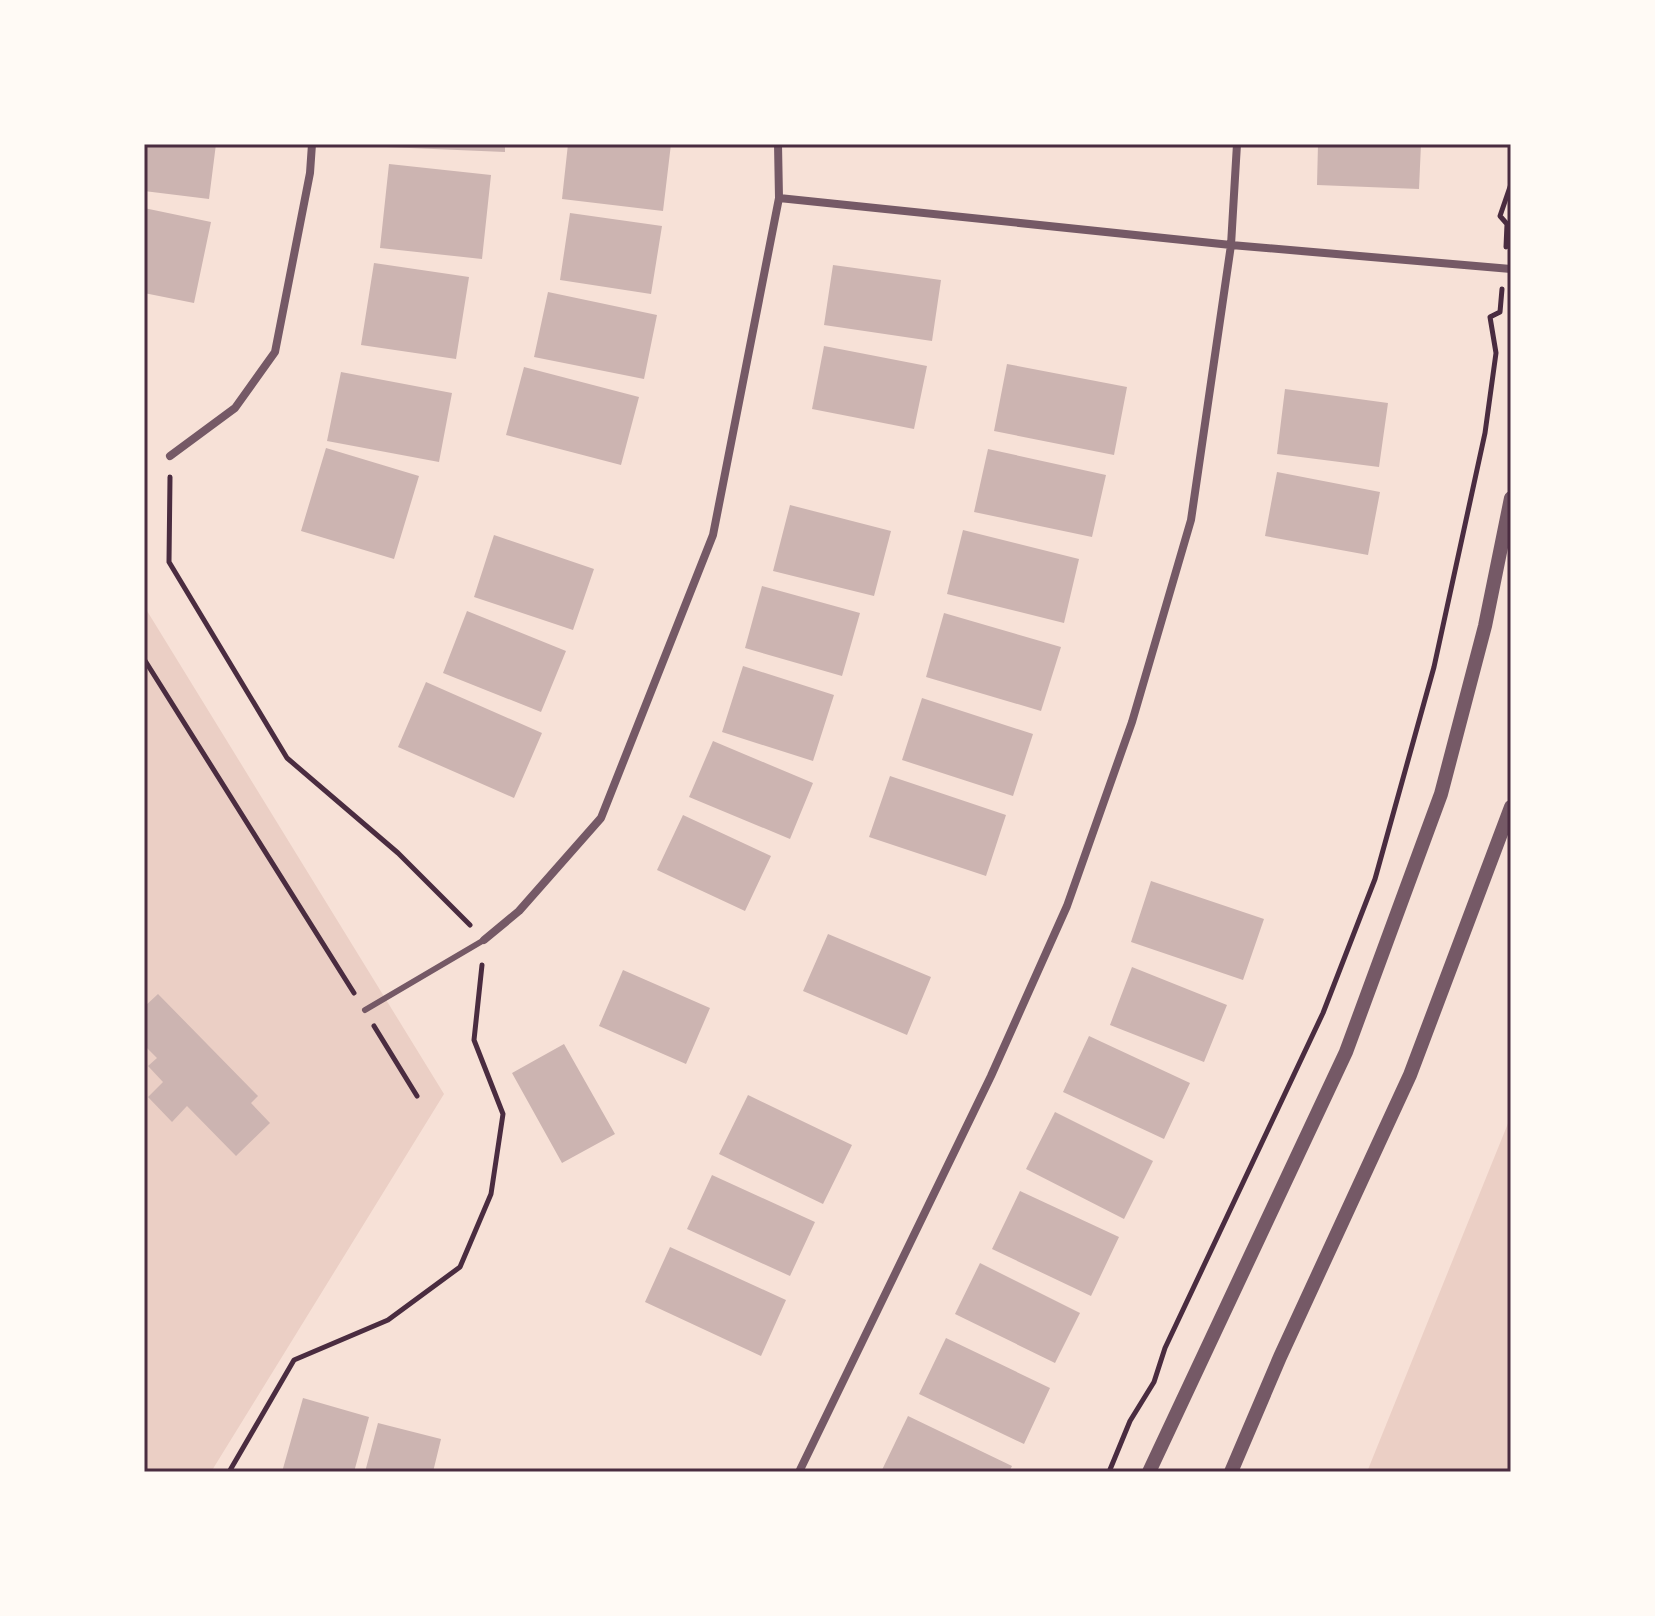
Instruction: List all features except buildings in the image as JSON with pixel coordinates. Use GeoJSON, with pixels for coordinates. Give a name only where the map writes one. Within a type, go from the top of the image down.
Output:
{"type":"FeatureCollection","features":[{"type":"Feature","properties":{"kind":"street"},"geometry":{"type":"LineString","coordinates":[[170,456],[235,408],[275,352],[310,173],[312,144]]}},
{"type":"Feature","properties":{"kind":"street"},"geometry":{"type":"LineString","coordinates":[[484,940],[519,911],[601,818],[713,535],[779,198],[778,144]]}},
{"type":"Feature","properties":{"kind":"street"},"geometry":{"type":"LineString","coordinates":[[799,1472],[991,1076],[1067,906],[1132,722],[1191,520],[1231,245],[1237,144]]}},
{"type":"Feature","properties":{"kind":"street"},"geometry":{"type":"LineString","coordinates":[[779,198],[1231,245],[1507,269]]}},
{"type":"Feature","properties":{"kind":"street"},"geometry":{"type":"LineString","coordinates":[[1149,1472],[1346,1052],[1441,794],[1485,626],[1511,498]]}},
{"type":"Feature","properties":{"kind":"street"},"geometry":{"type":"LineString","coordinates":[[1231,1472],[1280,1357],[1410,1075],[1511,807]]}},
{"type":"Feature","properties":{"kind":"lane"},"geometry":{"type":"LineString","coordinates":[[365,1010],[484,940]]}},
{"type":"Feature","properties":{"kind":"path"},"geometry":{"type":"LineString","coordinates":[[1109,1472],[1130,1421],[1154,1382],[1165,1348],[1323,1013],[1375,879],[1434,667],[1485,433],[1496,353],[1490,317],[1500,312],[1507,269],[1507,224],[1500,216],[1511,184]]}},
{"type":"Feature","properties":{"kind":"path"},"geometry":{"type":"LineString","coordinates":[[170,456],[169,562],[287,758],[398,853],[484,940],[474,1040],[503,1114],[491,1194],[460,1267],[388,1320],[294,1360],[229,1472]]}},
{"type":"Feature","properties":{"kind":"path"},"geometry":{"type":"LineString","coordinates":[[144,659],[417,1096]]}},
{"type":"Feature","properties":{"kind":"shaded area"},"geometry":{"type":"Polygon","coordinates":[[[144,606],[444,1094],[211,1472],[144,1472],[144,606]]]}},
{"type":"Feature","properties":{"kind":"shaded area"},"geometry":{"type":"Polygon","coordinates":[[[1511,1116],[1511,1472],[1367,1472],[1511,1116]]]}}]}
